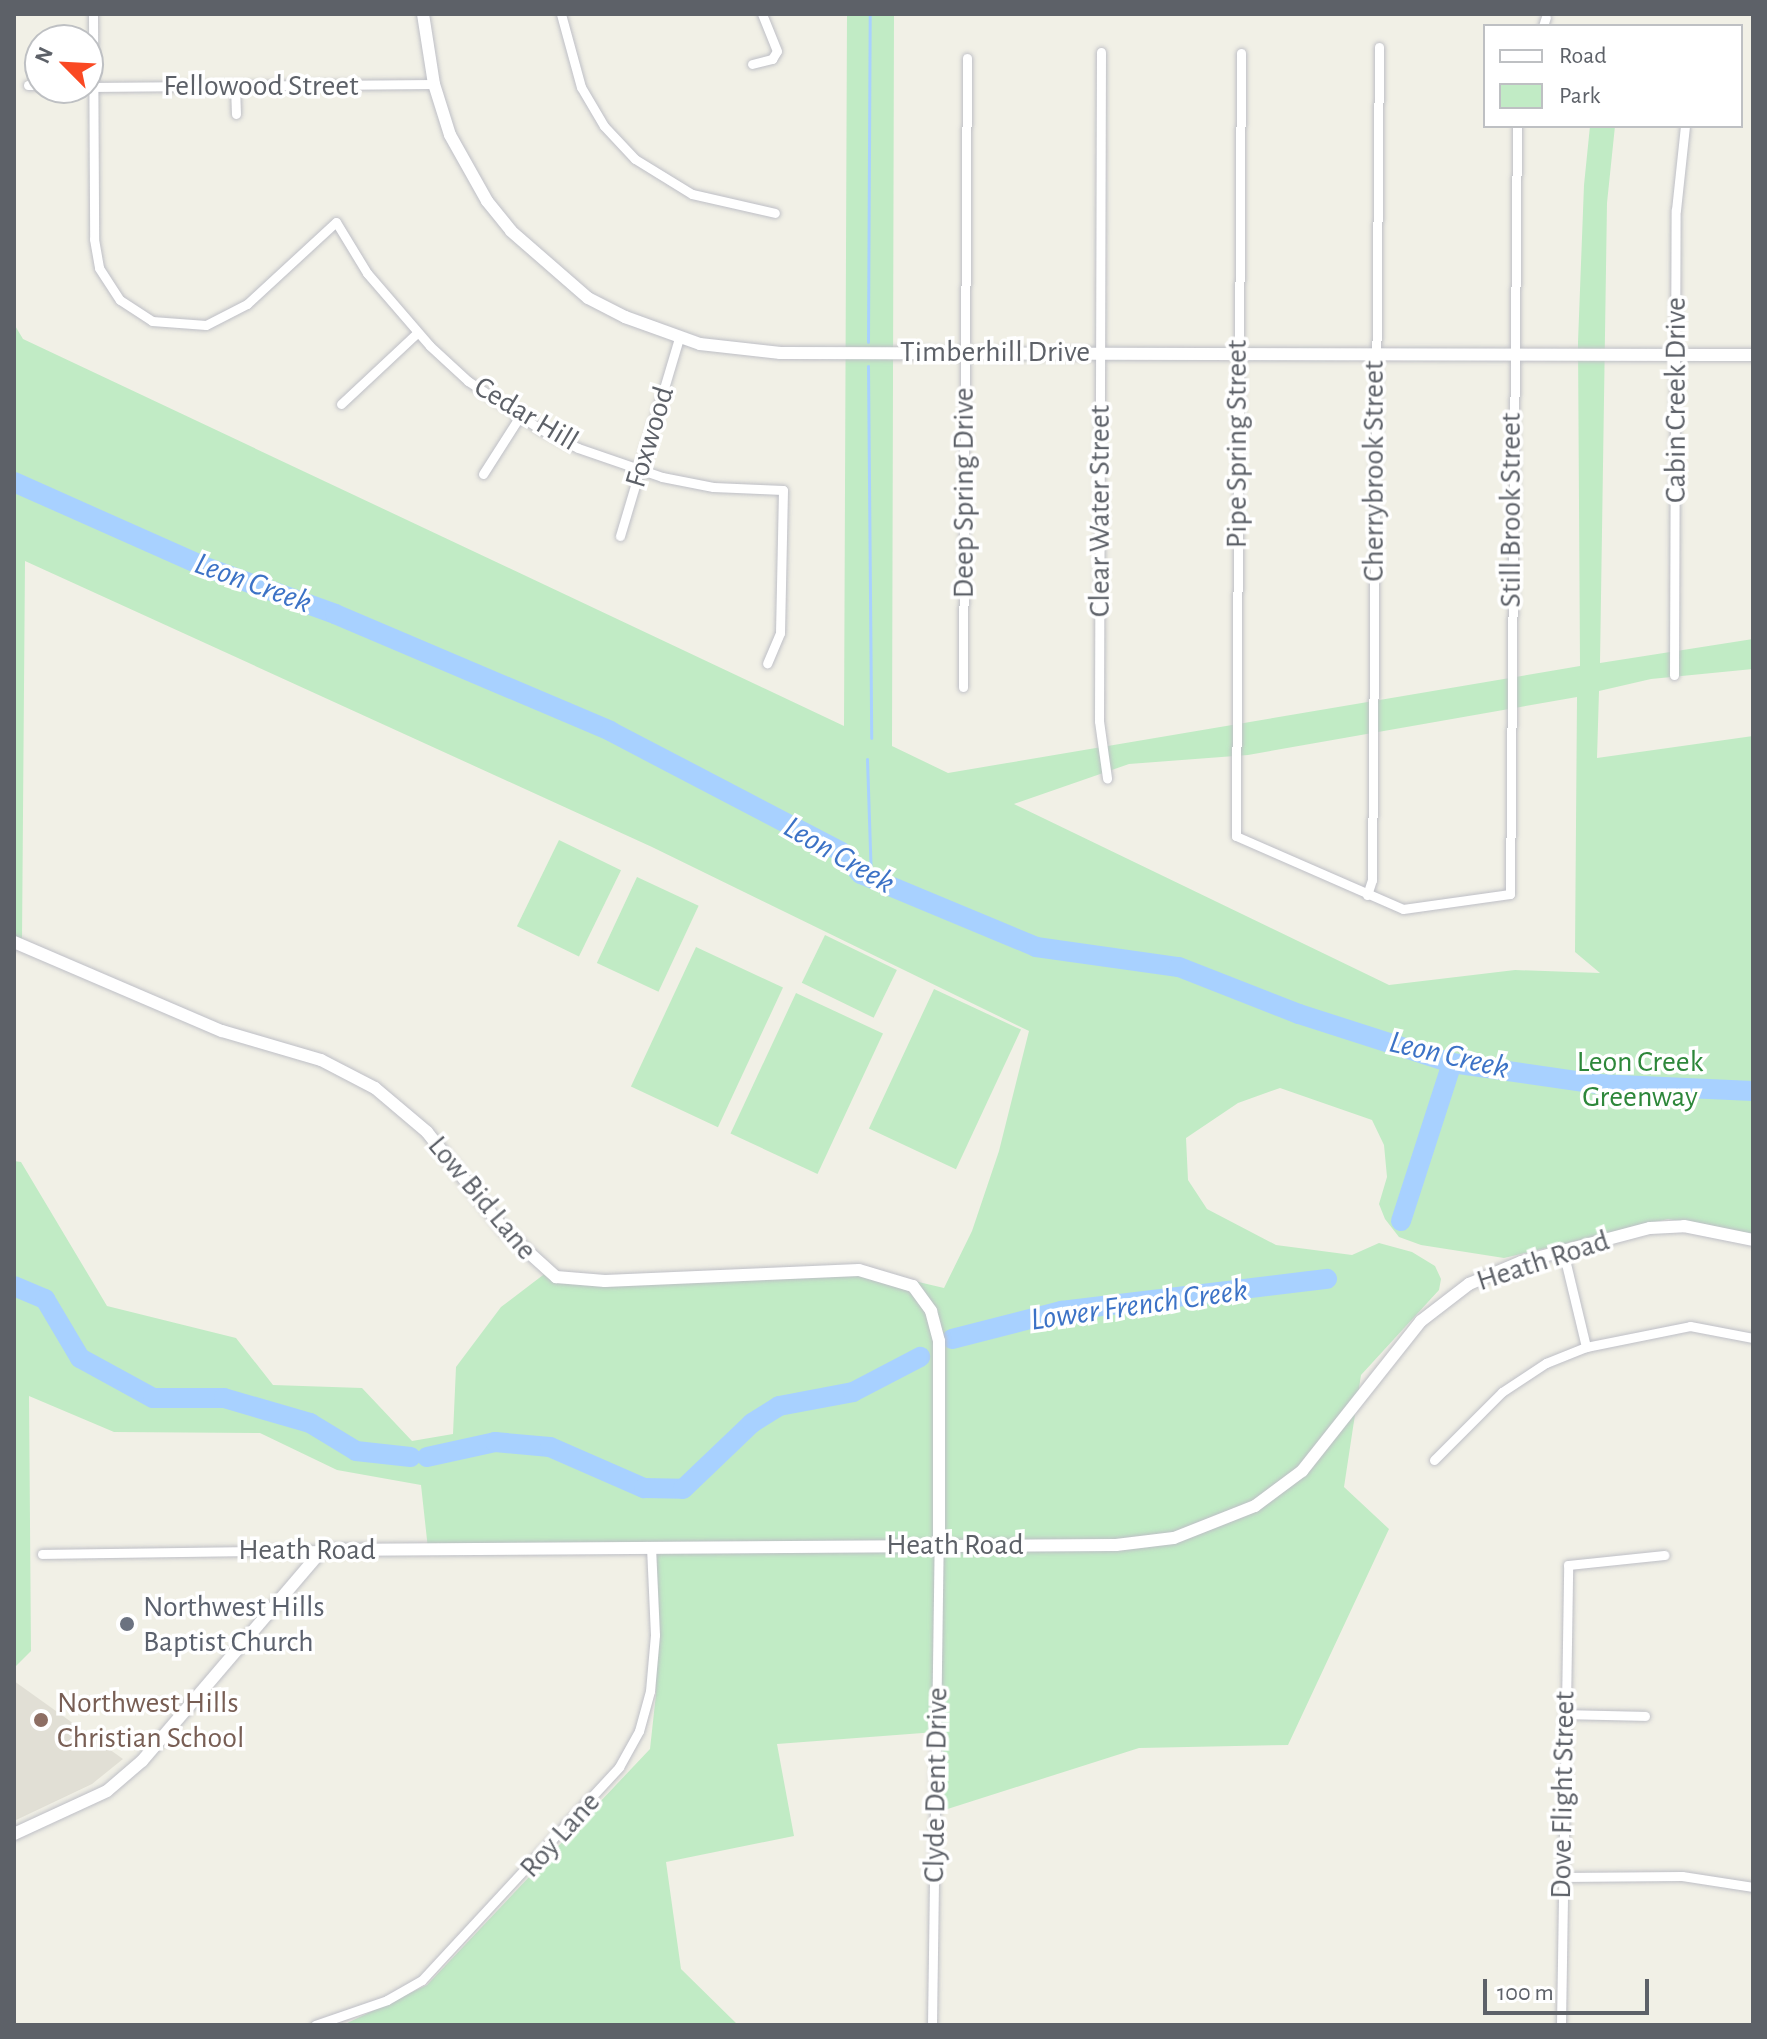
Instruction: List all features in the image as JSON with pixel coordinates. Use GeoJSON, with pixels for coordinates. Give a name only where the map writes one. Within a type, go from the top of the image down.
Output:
{"type":"FeatureCollection","features":[{"type":"Feature","properties":{"kind":"street","name":"Timberhill Drive"},"geometry":{"type":"LineString","coordinates":[[423,14],[434,84],[467,169],[511,231],[588,298],[679,338],[737,350],[780,353],[1753,355]]}},
{"type":"Feature","properties":{"kind":"street"},"geometry":{"type":"LineString","coordinates":[[561,14],[581,87],[604,126],[635,159],[692,194],[775,213]]}},
{"type":"Feature","properties":{"kind":"street"},"geometry":{"type":"LineString","coordinates":[[752,64],[772,59],[777,51],[762,14]]}},
{"type":"Feature","properties":{"kind":"street","name":"Cherrybrook Street"},"geometry":{"type":"LineString","coordinates":[[1367,895],[1372,880],[1379,47]]}},
{"type":"Feature","properties":{"kind":"street","name":"Clear Water Street"},"geometry":{"type":"LineString","coordinates":[[1101,52],[1099,721],[1107,778]]}},
{"type":"Feature","properties":{"kind":"street","name":"Pipe Spring Street"},"geometry":{"type":"LineString","coordinates":[[1241,53],[1236,836],[1367,895]]}},
{"type":"Feature","properties":{"kind":"street","name":"Deep Spring Drive"},"geometry":{"type":"LineString","coordinates":[[963,687],[967,58]]}},
{"type":"Feature","properties":{"kind":"street","name":"Fellowood Street"},"geometry":{"type":"LineString","coordinates":[[104,87],[434,84]]}},
{"type":"Feature","properties":{"kind":"street"},"geometry":{"type":"LineString","coordinates":[[235,86],[236,114]]}},
{"type":"Feature","properties":{"kind":"street","name":"Cedar Hill"},"geometry":{"type":"LineString","coordinates":[[91,104],[95,249],[108,285],[135,312],[180,327],[224,319],[336,222],[367,273],[417,333],[468,381],[520,416],[578,448],[640,470],[713,487],[783,490],[780,633],[767,663]]}},
{"type":"Feature","properties":{"kind":"street","name":"Still Brook Street"},"geometry":{"type":"LineString","coordinates":[[1367,895],[1418,910],[1510,894],[1512,355],[1517,128]]}},
{"type":"Feature","properties":{"kind":"street","name":"Cabin Creek Drive"},"geometry":{"type":"LineString","coordinates":[[1674,675],[1676,210],[1685,128]]}},
{"type":"Feature","properties":{"kind":"street"},"geometry":{"type":"LineString","coordinates":[[341,404],[417,333]]}},
{"type":"Feature","properties":{"kind":"street","name":"Foxwood"},"geometry":{"type":"LineString","coordinates":[[620,536],[679,338]]}},
{"type":"Feature","properties":{"kind":"street"},"geometry":{"type":"LineString","coordinates":[[483,474],[520,416]]}},
{"type":"Feature","properties":{"kind":"street","name":"Low Bid Lane"},"geometry":{"type":"LineString","coordinates":[[14,942],[222,1031],[321,1060],[375,1088],[427,1132],[505,1231],[556,1277],[605,1281],[859,1270],[913,1286],[931,1311],[939,1341],[939,1545]]}},
{"type":"Feature","properties":{"kind":"street","name":"Heath Road"},"geometry":{"type":"LineString","coordinates":[[42,1554],[1145,1543],[1229,1519],[1279,1490],[1322,1451],[1437,1306],[1469,1284],[1563,1251],[1668,1226],[1753,1240]]}},
{"type":"Feature","properties":{"kind":"street"},"geometry":{"type":"LineString","coordinates":[[1563,1251],[1586,1347]]}},
{"type":"Feature","properties":{"kind":"street"},"geometry":{"type":"LineString","coordinates":[[1434,1460],[1502,1392],[1546,1363],[1586,1347],[1690,1326],[1753,1338]]}},
{"type":"Feature","properties":{"kind":"street","name":"Clyde Dent Drive"},"geometry":{"type":"LineString","coordinates":[[932,2025],[939,1545]]}},
{"type":"Feature","properties":{"kind":"street","name":"Roy Lane"},"geometry":{"type":"LineString","coordinates":[[315,2025],[387,2000],[422,1980],[619,1767],[639,1731],[650,1691],[655,1635],[651,1548]]}},
{"type":"Feature","properties":{"kind":"street"},"geometry":{"type":"LineString","coordinates":[[14,1834],[95,1797],[142,1761],[322,1550]]}},
{"type":"Feature","properties":{"kind":"street","name":"Dove Flight Street"},"geometry":{"type":"LineString","coordinates":[[1561,2025],[1568,1565],[1664,1555]]}},
{"type":"Feature","properties":{"kind":"street"},"geometry":{"type":"LineString","coordinates":[[1565,1714],[1645,1716]]}},
{"type":"Feature","properties":{"kind":"street"},"geometry":{"type":"LineString","coordinates":[[1561,1877],[1682,1876],[1753,1887]]}},
{"type":"Feature","properties":{"kind":"shaded area","name":"Northwest Hills Christian School"},"geometry":{"type":"Polygon","coordinates":[[[14,1681],[123,1759],[92,1784],[14,1821],[14,1681]]]}},
{"type":"Feature","properties":{"kind":"green space","name":"Leon Creek Greenway"},"geometry":{"type":"Polygon","coordinates":[[[847,14],[894,14],[892,746],[948,773],[1580,666],[1578,342],[1584,185],[1590,128],[1615,128],[1607,203],[1600,663],[1753,639],[1753,669],[1651,679],[1599,691],[1597,758],[1753,736],[1753,1234],[1668,1219],[1504,1258],[1421,1245],[1399,1237],[1385,1219],[1379,1204],[1387,1177],[1384,1145],[1372,1120],[1280,1088],[1238,1103],[1186,1138],[1188,1180],[1207,1209],[1276,1245],[1352,1255],[1379,1243],[1412,1252],[1435,1266],[1441,1279],[1439,1290],[1361,1375],[1344,1487],[1389,1529],[1288,1745],[1139,1748],[935,1813],[936,1732],[777,1744],[794,1836],[666,1862],[681,1969],[738,2025],[343,2025],[427,1985],[650,1749],[656,1694],[651,1548],[428,1549],[421,1485],[337,1470],[260,1433],[114,1432],[29,1396],[31,1651],[14,1668],[14,1161],[21,1162],[107,1306],[236,1338],[273,1385],[362,1388],[412,1441],[453,1434],[456,1367],[501,1307],[547,1272],[556,1277],[876,1272],[944,1288],[972,1231],[999,1151],[1029,1031],[652,847],[25,561],[22,940],[14,936],[14,324],[23,339],[844,726],[847,14]],[[1577,697],[1248,755],[1129,764],[1014,804],[1389,985],[1515,970],[1600,973],[1575,952],[1577,697]]]}},
{"type":"Feature","properties":{"kind":"green space"},"geometry":{"type":"Polygon","coordinates":[[[559,840],[621,870],[579,957],[517,926],[559,840]]]}},
{"type":"Feature","properties":{"kind":"green space"},"geometry":{"type":"Polygon","coordinates":[[[637,877],[699,906],[658,992],[597,963],[637,877]]]}},
{"type":"Feature","properties":{"kind":"green space"},"geometry":{"type":"Polygon","coordinates":[[[825,935],[897,970],[874,1018],[802,983],[825,935]]]}},
{"type":"Feature","properties":{"kind":"green space"},"geometry":{"type":"Polygon","coordinates":[[[696,947],[783,988],[718,1127],[631,1087],[696,947]]]}},
{"type":"Feature","properties":{"kind":"green space"},"geometry":{"type":"Polygon","coordinates":[[[934,989],[1021,1030],[956,1169],[869,1129],[934,989]]]}},
{"type":"Feature","properties":{"kind":"green space"},"geometry":{"type":"Polygon","coordinates":[[[796,993],[883,1034],[817,1174],[730,1133],[796,993]]]}},
{"type":"Feature","properties":{"kind":"waterway"},"geometry":{"type":"LineString","coordinates":[[868,342],[870,14]]}},
{"type":"Feature","properties":{"kind":"waterway"},"geometry":{"type":"LineString","coordinates":[[868,366],[871,738]]}},
{"type":"Feature","properties":{"kind":"waterway","name":"Leon Creek"},"geometry":{"type":"LineString","coordinates":[[14,482],[200,565],[335,614],[610,731],[841,852],[861,874],[1036,947],[1179,967],[1299,1014],[1452,1063],[1598,1084],[1753,1091]]}},
{"type":"Feature","properties":{"kind":"waterway"},"geometry":{"type":"LineString","coordinates":[[867,759],[871,879]]}},
{"type":"Feature","properties":{"kind":"waterway","name":"Lower French Creek"},"geometry":{"type":"LineString","coordinates":[[1401,1221],[1452,1063]]}},
{"type":"Feature","properties":{"kind":"waterway","name":"Lower French Creek"},"geometry":{"type":"LineString","coordinates":[[952,1339],[1061,1311],[1327,1279]]}},
{"type":"Feature","properties":{"kind":"waterway","name":"Lower French Creek"},"geometry":{"type":"LineString","coordinates":[[14,1286],[45,1299],[80,1358],[153,1398],[224,1398],[310,1423],[356,1451],[411,1457]]}},
{"type":"Feature","properties":{"kind":"waterway","name":"Lower French Creek"},"geometry":{"type":"LineString","coordinates":[[427,1457],[495,1442],[550,1447],[644,1488],[683,1489],[752,1423],[779,1406],[853,1392],[920,1357]]}},
{"type":"Feature","properties":{"kind":"place","name":"Northwest Hills Baptist Church"},"geometry":{"type":"Point","coordinates":[127,1624]}},
{"type":"Feature","properties":{"kind":"place","name":"Northwest Hills Christian School"},"geometry":{"type":"Point","coordinates":[41,1720]}}]}
